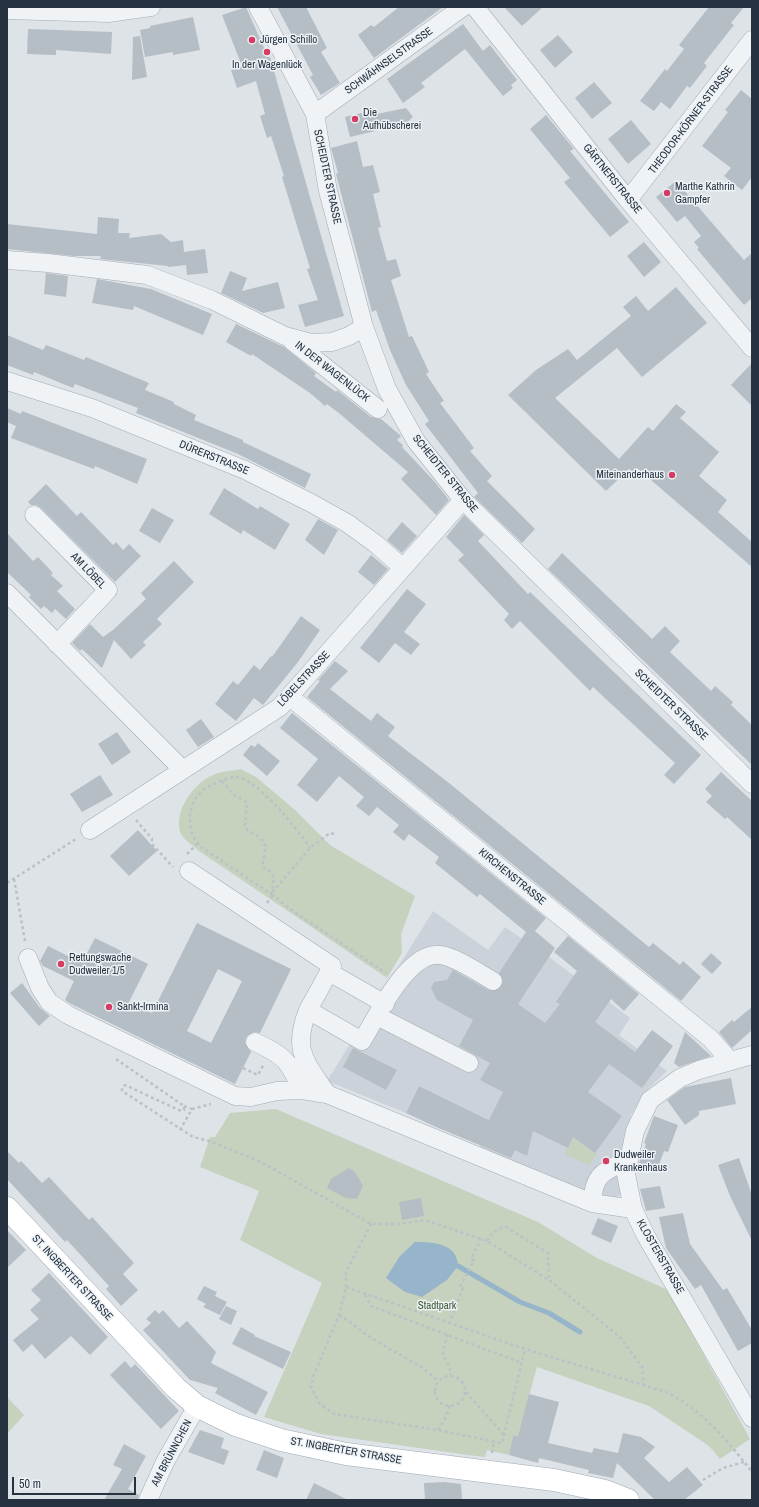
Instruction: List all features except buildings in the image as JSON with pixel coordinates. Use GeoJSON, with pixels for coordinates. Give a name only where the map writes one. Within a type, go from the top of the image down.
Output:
{"type":"FeatureCollection","features":[{"type":"Feature","properties":{"kind":"main road","name":"ST. INGBERTER STRASSE"},"geometry":{"type":"LineString","coordinates":[[7,1208],[170,1382],[197,1406],[236,1425],[281,1440],[346,1454],[554,1480],[603,1496],[628,1500]]}},
{"type":"Feature","properties":{"kind":"street"},"geometry":{"type":"LineString","coordinates":[[7,10],[108,13],[151,7]]}},
{"type":"Feature","properties":{"kind":"street","name":"SCHEIDTER STRASSE"},"geometry":{"type":"LineString","coordinates":[[258,7],[315,114],[328,191],[364,327],[387,389],[416,440],[463,500],[752,784]]}},
{"type":"Feature","properties":{"kind":"street","name":"SCHWÄHNSELSTRASSE"},"geometry":{"type":"LineString","coordinates":[[315,114],[463,7]]}},
{"type":"Feature","properties":{"kind":"street","name":"GÄRTNERSTRASSE"},"geometry":{"type":"LineString","coordinates":[[475,7],[628,200],[752,348]]}},
{"type":"Feature","properties":{"kind":"street","name":"THEODOR-KÖRNER-STRASSE"},"geometry":{"type":"LineString","coordinates":[[628,200],[752,40]]}},
{"type":"Feature","properties":{"kind":"street","name":"IN DER WAGENLÜCK"},"geometry":{"type":"LineString","coordinates":[[7,260],[48,263],[147,275],[212,300],[285,336],[311,343],[332,342],[349,336],[364,327]]}},
{"type":"Feature","properties":{"kind":"street","name":"IN DER WAGENLÜCK"},"geometry":{"type":"LineString","coordinates":[[285,336],[378,408]]}},
{"type":"Feature","properties":{"kind":"street","name":"DÜRERSTRASSE"},"geometry":{"type":"LineString","coordinates":[[7,381],[92,408],[245,470],[311,502],[347,523],[376,544],[403,568]]}},
{"type":"Feature","properties":{"kind":"street","name":"LÖBELSTRASSE"},"geometry":{"type":"LineString","coordinates":[[90,830],[182,769],[280,707],[463,500]]}},
{"type":"Feature","properties":{"kind":"street","name":"AM LÖBEL"},"geometry":{"type":"LineString","coordinates":[[34,515],[108,590],[57,644]]}},
{"type":"Feature","properties":{"kind":"street"},"geometry":{"type":"LineString","coordinates":[[7,593],[182,769]]}},
{"type":"Feature","properties":{"kind":"street","name":"KIRCHENSTRASSE"},"geometry":{"type":"LineString","coordinates":[[290,697],[711,1039],[730,1061]]}},
{"type":"Feature","properties":{"kind":"street"},"geometry":{"type":"LineString","coordinates":[[189,871],[332,966],[308,1010],[301,1028],[300,1046],[306,1060],[327,1094]]}},
{"type":"Feature","properties":{"kind":"street"},"geometry":{"type":"LineString","coordinates":[[308,1010],[362,1041],[399,982],[410,968],[419,960],[435,955],[447,957],[493,981]]}},
{"type":"Feature","properties":{"kind":"street"},"geometry":{"type":"LineString","coordinates":[[28,958],[40,988],[49,1002],[68,1015],[235,1096],[251,1097],[277,1091],[302,1090],[327,1094],[592,1203],[633,1209]]}},
{"type":"Feature","properties":{"kind":"street"},"geometry":{"type":"LineString","coordinates":[[328,972],[381,1010],[469,1063]]}},
{"type":"Feature","properties":{"kind":"street"},"geometry":{"type":"LineString","coordinates":[[263,1046],[282,1056],[291,1067],[302,1090]]}},
{"type":"Feature","properties":{"kind":"street","name":"KLOSTERSTRASSE"},"geometry":{"type":"LineString","coordinates":[[752,1055],[680,1078],[650,1100],[634,1131],[628,1160],[628,1186],[633,1209],[646,1236],[752,1418]]}},
{"type":"Feature","properties":{"kind":"street"},"geometry":{"type":"LineString","coordinates":[[592,1203],[593,1186],[604,1171],[628,1160]]}},
{"type":"Feature","properties":{"kind":"street","name":"AM BRÜNNCHEN"},"geometry":{"type":"LineString","coordinates":[[148,1500],[165,1462],[197,1406]]}},
{"type":"Feature","properties":{"kind":"path"},"geometry":{"type":"LineString","coordinates":[[310,848],[255,785],[235,777],[206,788],[194,804],[189,823],[194,840],[272,894],[293,911],[399,982]]}},
{"type":"Feature","properties":{"kind":"path"},"geometry":{"type":"LineString","coordinates":[[222,781],[234,795],[247,802],[245,825],[247,830],[258,834],[262,839],[265,848],[262,866],[271,871],[273,876],[272,894]]}},
{"type":"Feature","properties":{"kind":"path"},"geometry":{"type":"LineString","coordinates":[[133,818],[152,839],[152,844],[171,865]]}},
{"type":"Feature","properties":{"kind":"path"},"geometry":{"type":"LineString","coordinates":[[7,883],[90,830]]}},
{"type":"Feature","properties":{"kind":"path"},"geometry":{"type":"LineString","coordinates":[[269,901],[272,894],[310,848],[330,833],[334,834]]}},
{"type":"Feature","properties":{"kind":"path"},"geometry":{"type":"LineString","coordinates":[[192,849],[198,843]]}},
{"type":"Feature","properties":{"kind":"path"},"geometry":{"type":"LineString","coordinates":[[14,879],[28,958]]}},
{"type":"Feature","properties":{"kind":"path"},"geometry":{"type":"LineString","coordinates":[[243,1068],[258,1075],[263,1046]]}},
{"type":"Feature","properties":{"kind":"path"},"geometry":{"type":"LineString","coordinates":[[115,1058],[184,1106],[192,1109],[211,1104],[219,1089]]}},
{"type":"Feature","properties":{"kind":"path"},"geometry":{"type":"LineString","coordinates":[[184,1106],[184,1110],[181,1111],[125,1085],[122,1088],[122,1091],[180,1130],[193,1137],[209,1141],[261,1162],[371,1224],[425,1220],[487,1241],[549,1280],[620,1337],[642,1367],[644,1385]]}},
{"type":"Feature","properties":{"kind":"path"},"geometry":{"type":"LineString","coordinates":[[180,1130],[192,1109]]}},
{"type":"Feature","properties":{"kind":"path"},"geometry":{"type":"LineString","coordinates":[[371,1224],[346,1272],[346,1287],[339,1315],[312,1377],[311,1388],[320,1404],[334,1414],[438,1430],[502,1443],[525,1349]]}},
{"type":"Feature","properties":{"kind":"path"},"geometry":{"type":"LineString","coordinates":[[487,1241],[492,1232],[498,1228],[506,1227],[548,1253],[549,1280]]}},
{"type":"Feature","properties":{"kind":"path"},"geometry":{"type":"LineString","coordinates":[[450,1324],[463,1288],[460,1287],[474,1260],[471,1259],[481,1239]]}},
{"type":"Feature","properties":{"kind":"path"},"geometry":{"type":"LineString","coordinates":[[346,1287],[525,1349],[666,1392],[685,1402],[733,1448],[752,1472]]}},
{"type":"Feature","properties":{"kind":"path"},"geometry":{"type":"LineString","coordinates":[[365,1294],[371,1306],[522,1363]]}},
{"type":"Feature","properties":{"kind":"path"},"geometry":{"type":"LineString","coordinates":[[339,1315],[374,1340],[427,1370],[438,1381]]}},
{"type":"Feature","properties":{"kind":"path"},"geometry":{"type":"LineString","coordinates":[[447,1334],[442,1355],[450,1367],[450,1375]]}},
{"type":"Feature","properties":{"kind":"path"},"geometry":{"type":"LineString","coordinates":[[465,1392],[460,1402],[450,1406],[443,1404],[436,1398],[435,1391],[438,1381],[443,1377],[450,1375],[461,1380],[465,1392],[504,1435]]}},
{"type":"Feature","properties":{"kind":"path"},"geometry":{"type":"LineString","coordinates":[[438,1430],[446,1417],[450,1406]]}},
{"type":"Feature","properties":{"kind":"path"},"geometry":{"type":"LineString","coordinates":[[491,1459],[494,1442]]}},
{"type":"Feature","properties":{"kind":"path"},"geometry":{"type":"LineString","coordinates":[[703,1480],[723,1468],[744,1462]]}},
{"type":"Feature","properties":{"kind":"shaded area"},"geometry":{"type":"Polygon","coordinates":[[[433,911],[488,950],[505,927],[549,957],[630,1018],[619,1035],[667,1071],[646,1091],[631,1115],[625,1136],[622,1190],[620,1195],[613,1200],[602,1199],[479,1148],[492,1121],[419,1086],[406,1113],[327,1081],[433,911]]]}},
{"type":"Feature","properties":{"kind":"green space"},"geometry":{"type":"Polygon","coordinates":[[[241,769],[256,777],[294,809],[330,845],[415,896],[401,934],[402,953],[387,978],[199,851],[182,836],[179,825],[182,808],[192,791],[199,784],[213,775],[241,769]]]}},
{"type":"Feature","properties":{"kind":"green space","name":"Stadtpark"},"geometry":{"type":"Polygon","coordinates":[[[276,1109],[538,1222],[597,1258],[668,1290],[750,1439],[720,1459],[709,1446],[649,1406],[537,1367],[518,1436],[513,1435],[509,1455],[487,1450],[485,1457],[321,1434],[264,1417],[322,1283],[240,1240],[259,1191],[200,1167],[210,1137],[215,1137],[230,1113],[276,1109]]]}},
{"type":"Feature","properties":{"kind":"green space"},"geometry":{"type":"Polygon","coordinates":[[[573,1137],[597,1154],[589,1165],[565,1154],[573,1137]]]}},
{"type":"Feature","properties":{"kind":"green space"},"geometry":{"type":"Polygon","coordinates":[[[7,1397],[24,1415],[7,1434],[7,1397]]]}},
{"type":"Feature","properties":{"kind":"water"},"geometry":{"type":"Polygon","coordinates":[[[415,1242],[443,1245],[449,1248],[457,1258],[458,1266],[447,1280],[422,1297],[405,1292],[386,1278],[400,1256],[415,1242]]]}},
{"type":"Feature","properties":{"kind":"waterway"},"geometry":{"type":"LineString","coordinates":[[458,1266],[520,1302],[549,1313],[580,1332]]}},
{"type":"Feature","properties":{"kind":"place","name":"Jürgen Schillo"},"geometry":{"type":"Point","coordinates":[252,40]}},
{"type":"Feature","properties":{"kind":"place","name":"In der Wagenlück"},"geometry":{"type":"Point","coordinates":[267,52]}},
{"type":"Feature","properties":{"kind":"place","name":"Die Aufhübscherei"},"geometry":{"type":"Point","coordinates":[355,119]}},
{"type":"Feature","properties":{"kind":"place","name":"Marthe Kathrin Gampfer"},"geometry":{"type":"Point","coordinates":[667,193]}},
{"type":"Feature","properties":{"kind":"place","name":"Miteinanderhaus"},"geometry":{"type":"Point","coordinates":[672,475]}},
{"type":"Feature","properties":{"kind":"place","name":"Rettungswache Dudweiler 1/5"},"geometry":{"type":"Point","coordinates":[61,964]}},
{"type":"Feature","properties":{"kind":"place","name":"Sankt-Irmina"},"geometry":{"type":"Point","coordinates":[109,1007]}},
{"type":"Feature","properties":{"kind":"place","name":"Dudweiler Krankenhaus"},"geometry":{"type":"Point","coordinates":[606,1161]}}]}
